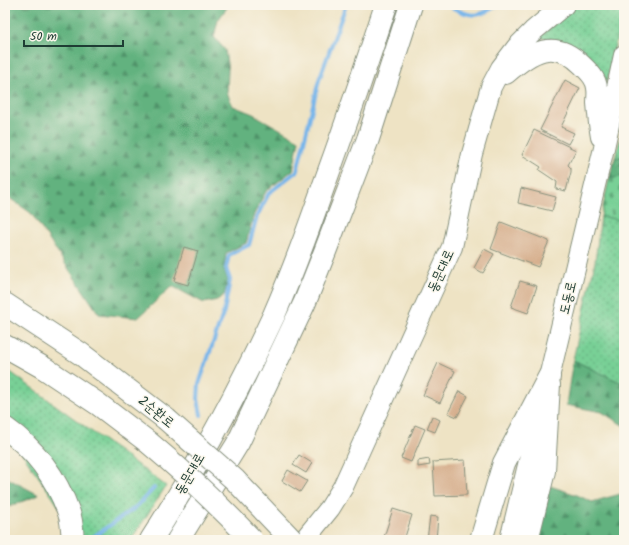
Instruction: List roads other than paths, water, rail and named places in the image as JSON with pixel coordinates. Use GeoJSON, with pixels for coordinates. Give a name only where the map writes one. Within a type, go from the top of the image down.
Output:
{"type":"FeatureCollection","features":[{"type":"Feature","properties":{"kind":"main road","name":"동문대로"},"geometry":{"type":"LineString","coordinates":[[151,540],[215,431],[251,363],[274,313],[304,242],[386,5]]}},
{"type":"Feature","properties":{"kind":"main road","name":"동문대로"},"geometry":{"type":"LineString","coordinates":[[178,540],[238,443],[278,361],[307,296],[368,139],[411,5]]}},
{"type":"Feature","properties":{"kind":"main road","name":"동문대로"},"geometry":{"type":"LineString","coordinates":[[304,540],[330,508],[343,487],[452,247],[472,154],[491,87],[501,68],[517,47],[564,5]]}},
{"type":"Feature","properties":{"kind":"main road"},"geometry":{"type":"LineString","coordinates":[[491,87],[521,61],[539,51],[560,50],[574,58],[593,76],[597,88],[598,116],[604,148]]}},
{"type":"Feature","properties":{"kind":"main road","name":"도동로"},"geometry":{"type":"LineString","coordinates":[[510,540],[604,148],[624,55]]}},
{"type":"Feature","properties":{"kind":"main road","name":"2순환로"},"geometry":{"type":"LineString","coordinates":[[5,304],[81,354],[166,419],[235,480],[292,540]]}},
{"type":"Feature","properties":{"kind":"main road","name":"2순환로"},"geometry":{"type":"LineString","coordinates":[[5,346],[44,368],[98,404],[148,442],[176,465],[217,503],[252,540]]}},
{"type":"Feature","properties":{"kind":"main road"},"geometry":{"type":"LineString","coordinates":[[481,540],[504,463],[549,377]]}},
{"type":"Feature","properties":{"kind":"main road"},"geometry":{"type":"LineString","coordinates":[[527,540],[544,470],[549,377]]}},
{"type":"Feature","properties":{"kind":"main road"},"geometry":{"type":"LineString","coordinates":[[5,428],[36,454],[56,483],[69,514],[73,540]]}},
{"type":"Feature","properties":{"kind":"waterway"},"geometry":{"type":"LineString","coordinates":[[201,415],[198,399],[199,384],[224,311],[230,280],[226,268],[229,255],[249,245],[257,216],[269,193],[297,171],[319,80],[346,5]]}},
{"type":"Feature","properties":{"kind":"waterway"},"geometry":{"type":"LineString","coordinates":[[453,8],[471,15],[476,15],[486,12],[498,5]]}},
{"type":"Feature","properties":{"kind":"waterway"},"geometry":{"type":"LineString","coordinates":[[93,537],[136,507],[154,488]]}}]}
